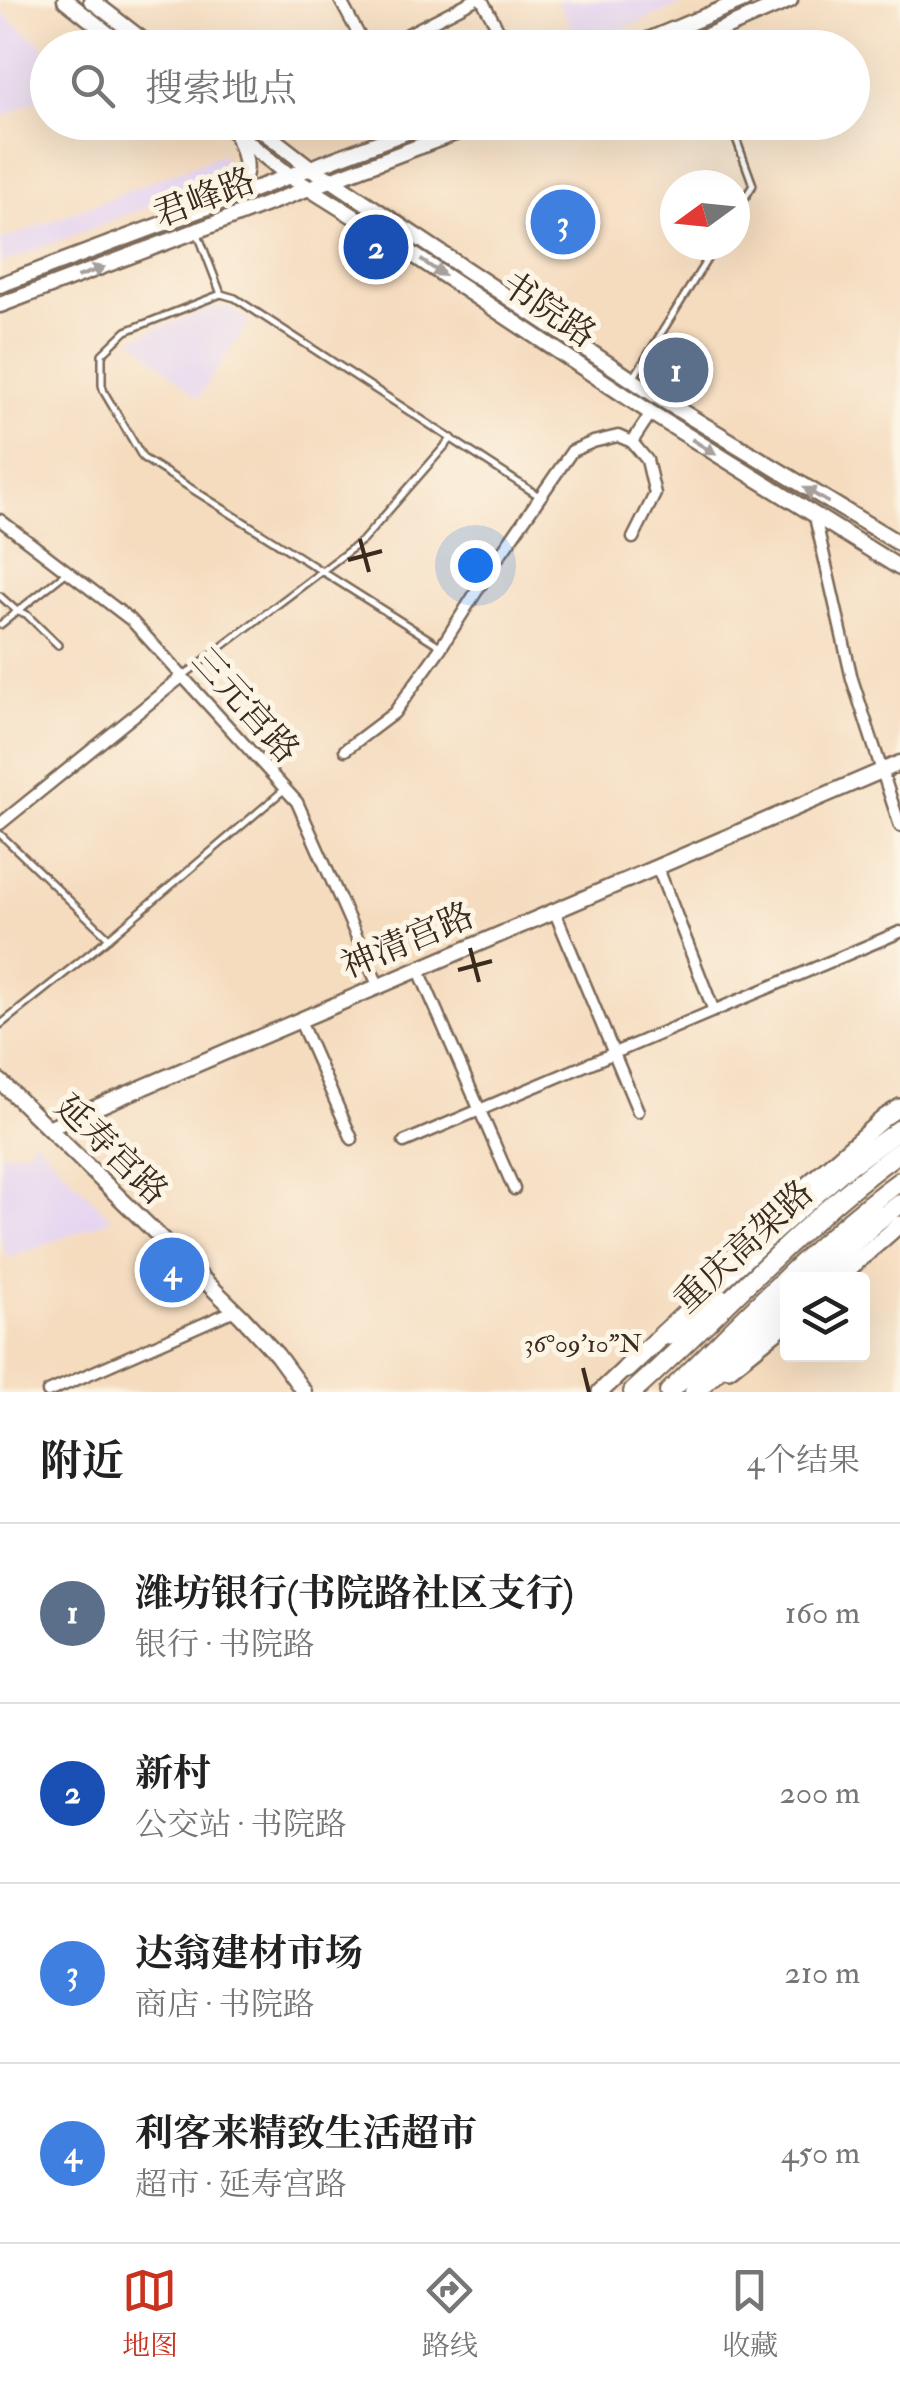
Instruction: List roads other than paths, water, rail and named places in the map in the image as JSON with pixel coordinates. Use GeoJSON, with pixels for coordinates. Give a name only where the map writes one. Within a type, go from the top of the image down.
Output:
{"type":"FeatureCollection","features":[{"type":"Feature","properties":{"kind":"highway"},"geometry":{"type":"LineString","coordinates":[[626,1369],[765,1239],[842,1172],[900,1129]]}},
{"type":"Feature","properties":{"kind":"highway","name":"重庆高架路"},"geometry":{"type":"LineString","coordinates":[[633,1392],[850,1190],[900,1151]]}},
{"type":"Feature","properties":{"kind":"highway","name":"重庆高架路"},"geometry":{"type":"LineString","coordinates":[[669,1392],[788,1277],[900,1181]]}},
{"type":"Feature","properties":{"kind":"highway"},"geometry":{"type":"LineString","coordinates":[[823,1272],[900,1204]]}},
{"type":"Feature","properties":{"kind":"highway"},"geometry":{"type":"LineString","coordinates":[[694,1392],[780,1311]]}},
{"type":"Feature","properties":{"kind":"main road"},"geometry":{"type":"LineString","coordinates":[[65,0],[103,30]]}},
{"type":"Feature","properties":{"kind":"main road"},"geometry":{"type":"LineString","coordinates":[[91,0],[130,30]]}},
{"type":"Feature","properties":{"kind":"main road"},"geometry":{"type":"LineString","coordinates":[[672,30],[744,0]]}},
{"type":"Feature","properties":{"kind":"main road"},"geometry":{"type":"LineString","coordinates":[[728,30],[790,0]]}},
{"type":"Feature","properties":{"kind":"main road"},"geometry":{"type":"LineString","coordinates":[[226,202],[245,177],[247,166],[239,140]]}},
{"type":"Feature","properties":{"kind":"main road","name":"书院路"},"geometry":{"type":"LineString","coordinates":[[245,140],[292,177],[651,413],[900,568]]}},
{"type":"Feature","properties":{"kind":"main road","name":"书院路"},"geometry":{"type":"LineString","coordinates":[[274,140],[312,169],[632,380],[900,544]]}},
{"type":"Feature","properties":{"kind":"main road","name":"君峰路"},"geometry":{"type":"LineString","coordinates":[[0,285],[387,140]]}},
{"type":"Feature","properties":{"kind":"main road","name":"君峰路"},"geometry":{"type":"LineString","coordinates":[[0,306],[437,140]]}},
{"type":"Feature","properties":{"kind":"main road","name":"神清宫路"},"geometry":{"type":"LineString","coordinates":[[48,1128],[900,763]]}},
{"type":"Feature","properties":{"kind":"main road","name":"延寿宫路"},"geometry":{"type":"LineString","coordinates":[[0,1081],[235,1310],[277,1355],[304,1392]]}},
{"type":"Feature","properties":{"kind":"main road"},"geometry":{"type":"LineString","coordinates":[[626,1369],[775,1213],[900,1108]]}},
{"type":"Feature","properties":{"kind":"main road"},"geometry":{"type":"LineString","coordinates":[[600,1392],[726,1296],[847,1182],[900,1143]]}},
{"type":"Feature","properties":{"kind":"main road"},"geometry":{"type":"LineString","coordinates":[[808,1272],[876,1208],[900,1191]]}},
{"type":"Feature","properties":{"kind":"main road"},"geometry":{"type":"LineString","coordinates":[[845,1272],[900,1224]]}},
{"type":"Feature","properties":{"kind":"main road"},"geometry":{"type":"LineString","coordinates":[[694,1392],[707,1367],[780,1299]]}},
{"type":"Feature","properties":{"kind":"main road"},"geometry":{"type":"LineString","coordinates":[[694,1392],[780,1329]]}},
{"type":"Feature","properties":{"kind":"street"},"geometry":{"type":"LineString","coordinates":[[340,0],[356,30]]}},
{"type":"Feature","properties":{"kind":"street"},"geometry":{"type":"LineString","coordinates":[[416,30],[474,0]]}},
{"type":"Feature","properties":{"kind":"street"},"geometry":{"type":"LineString","coordinates":[[482,0],[498,30]]}},
{"type":"Feature","properties":{"kind":"street"},"geometry":{"type":"LineString","coordinates":[[632,442],[651,413]]}},
{"type":"Feature","properties":{"kind":"street"},"geometry":{"type":"LineString","coordinates":[[345,750],[394,713],[572,451],[618,436],[632,442],[647,460],[654,494],[633,538]]}},
{"type":"Feature","properties":{"kind":"street"},"geometry":{"type":"LineString","coordinates":[[814,516],[852,679],[900,826]]}},
{"type":"Feature","properties":{"kind":"street","name":"三元宫路"},"geometry":{"type":"LineString","coordinates":[[0,520],[131,620],[296,802],[378,985]]}},
{"type":"Feature","properties":{"kind":"street"},"geometry":{"type":"LineString","coordinates":[[0,824],[183,676]]}},
{"type":"Feature","properties":{"kind":"street"},"geometry":{"type":"LineString","coordinates":[[657,866],[714,1011]]}},
{"type":"Feature","properties":{"kind":"street"},"geometry":{"type":"LineString","coordinates":[[554,910],[638,1111]]}},
{"type":"Feature","properties":{"kind":"street"},"geometry":{"type":"LineString","coordinates":[[404,1142],[900,932]]}},
{"type":"Feature","properties":{"kind":"street"},"geometry":{"type":"LineString","coordinates":[[418,968],[514,1188]]}},
{"type":"Feature","properties":{"kind":"street"},"geometry":{"type":"LineString","coordinates":[[299,1019],[352,1139]]}},
{"type":"Feature","properties":{"kind":"street"},"geometry":{"type":"LineString","coordinates":[[48,1392],[235,1310]]}},
{"type":"Feature","properties":{"kind":"lane"},"geometry":{"type":"LineString","coordinates":[[737,140],[749,170]]}},
{"type":"Feature","properties":{"kind":"lane"},"geometry":{"type":"LineString","coordinates":[[198,232],[221,294]]}},
{"type":"Feature","properties":{"kind":"lane"},"geometry":{"type":"LineString","coordinates":[[632,380],[707,260]]}},
{"type":"Feature","properties":{"kind":"lane"},"geometry":{"type":"LineString","coordinates":[[442,647],[142,458],[104,392],[102,354],[120,334],[221,294],[235,298],[539,496]]}},
{"type":"Feature","properties":{"kind":"lane"},"geometry":{"type":"LineString","coordinates":[[183,676],[363,540],[452,438]]}},
{"type":"Feature","properties":{"kind":"lane"},"geometry":{"type":"LineString","coordinates":[[0,625],[67,572]]}},
{"type":"Feature","properties":{"kind":"lane"},"geometry":{"type":"LineString","coordinates":[[0,596],[26,614],[58,646]]}},
{"type":"Feature","properties":{"kind":"lane"},"geometry":{"type":"LineString","coordinates":[[0,1025],[285,789]]}},
{"type":"Feature","properties":{"kind":"lane"},"geometry":{"type":"LineString","coordinates":[[0,834],[109,938]]}},
{"type":"Feature","properties":{"kind":"place","name":"达翁建材市场"},"geometry":{"type":"Point","coordinates":[563,222]}},
{"type":"Feature","properties":{"kind":"place","name":"新村"},"geometry":{"type":"Point","coordinates":[376,247]}},
{"type":"Feature","properties":{"kind":"place","name":"潍坊银行(书院路社区支行)"},"geometry":{"type":"Point","coordinates":[676,370]}},
{"type":"Feature","properties":{"kind":"place","name":"利客来精致生活超市"},"geometry":{"type":"Point","coordinates":[172,1270]}}]}
